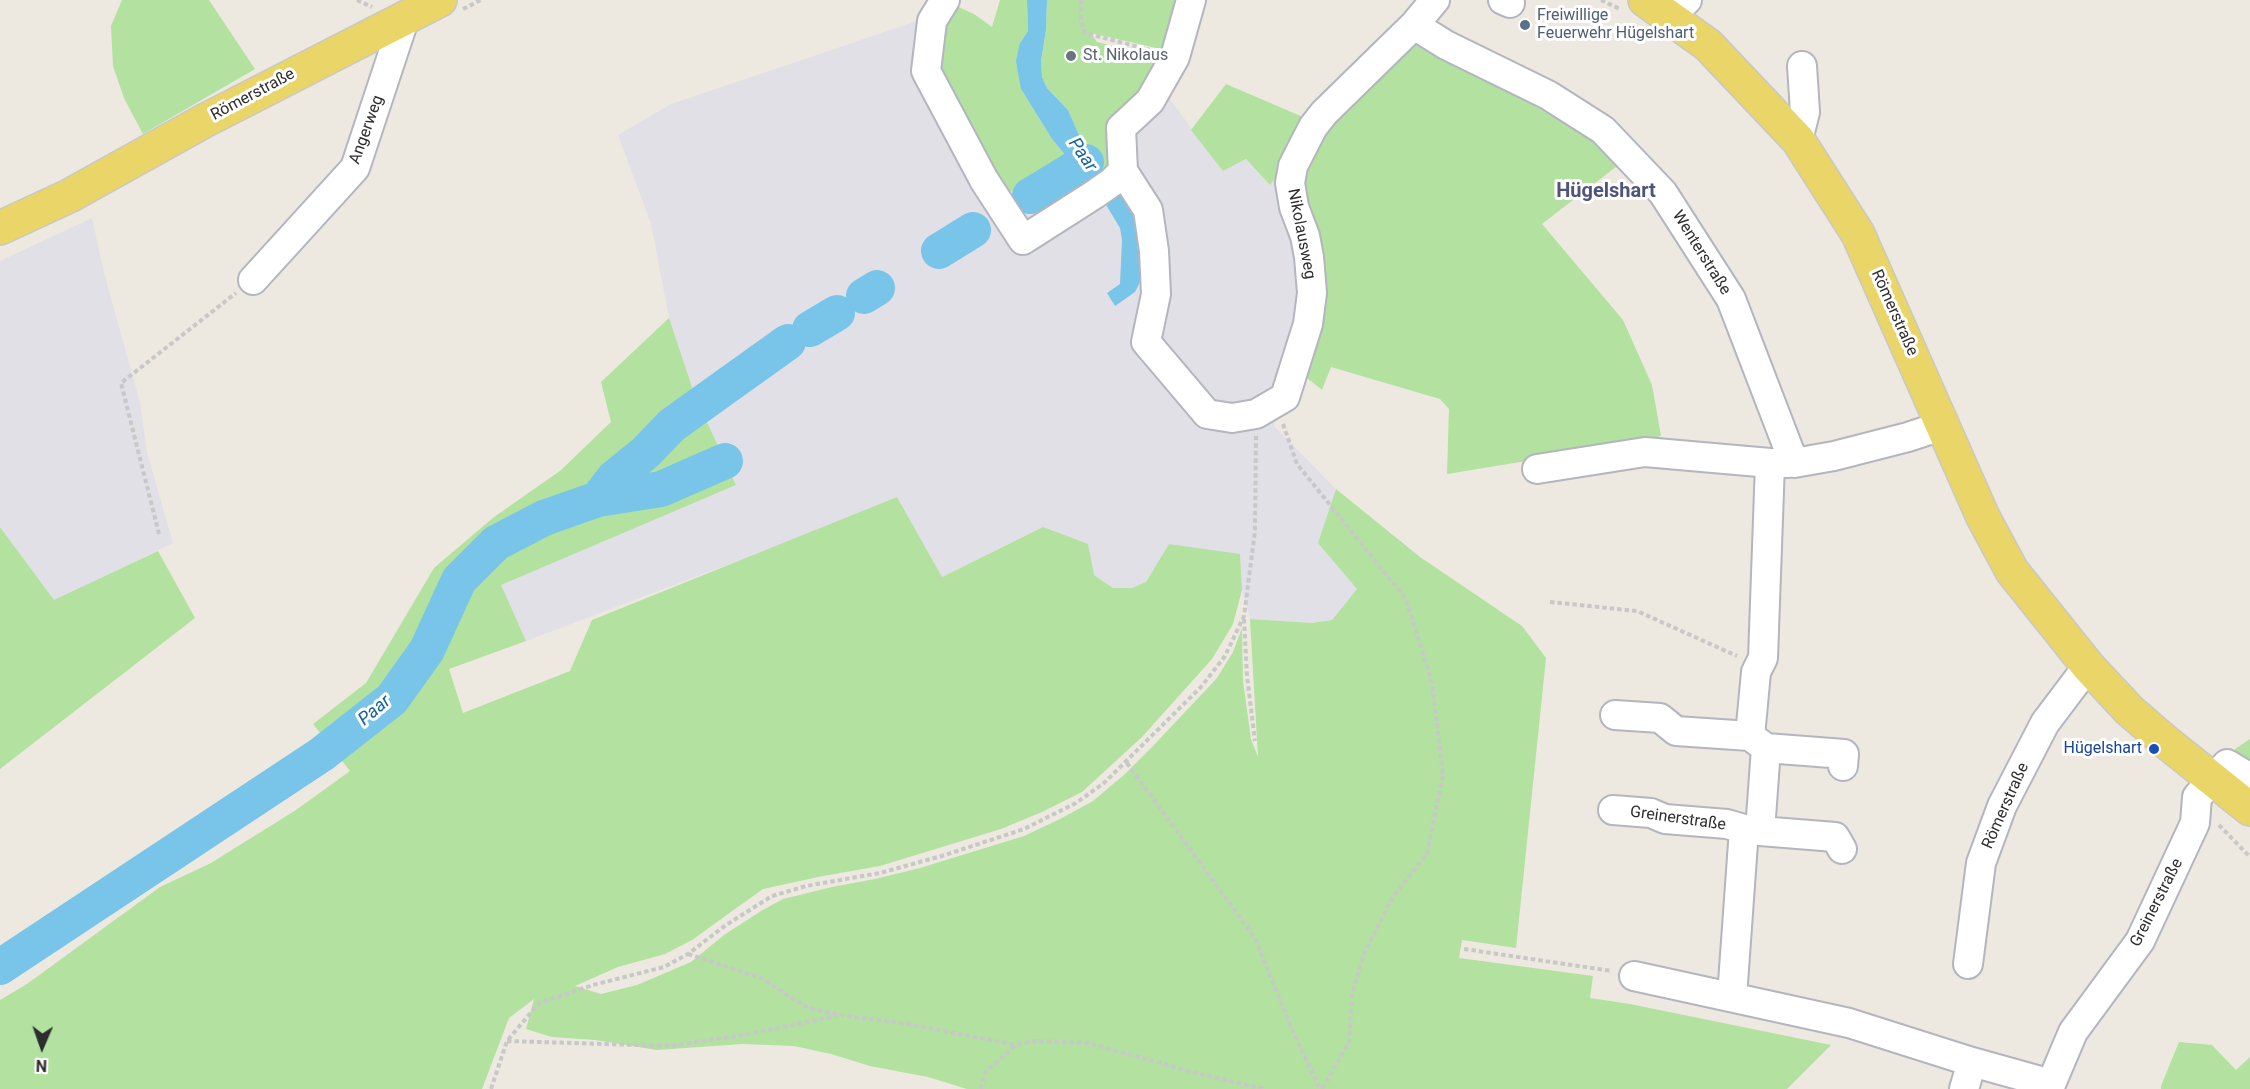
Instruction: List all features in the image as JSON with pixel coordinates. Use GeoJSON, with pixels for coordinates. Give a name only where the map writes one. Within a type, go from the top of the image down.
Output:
{"type":"FeatureCollection","features":[{"type":"Feature","properties":{"kind":"main road","name":"Römerstraße"},"geometry":{"type":"LineString","coordinates":[[0,228],[69,196],[204,121],[440,0]]}},
{"type":"Feature","properties":{"kind":"main road","name":"Römerstraße"},"geometry":{"type":"LineString","coordinates":[[1658,7],[1708,45],[1798,140],[1858,234],[1914,356],[1941,426],[1983,516],[2012,571],[2088,666],[2129,710],[2250,809]]}},
{"type":"Feature","properties":{"kind":"street"},"geometry":{"type":"LineString","coordinates":[[945,0],[932,21],[926,71],[984,180],[1023,240],[1110,182],[1121,128],[1150,101],[1175,57],[1191,0]]}},
{"type":"Feature","properties":{"kind":"street","name":"Nikolausweg"},"geometry":{"type":"LineString","coordinates":[[1289,386],[1308,324],[1312,293],[1309,257],[1292,191],[1293,166],[1313,127],[1324,113],[1414,25],[1435,0]]}},
{"type":"Feature","properties":{"kind":"street","name":"Angerweg"},"geometry":{"type":"LineString","coordinates":[[254,279],[355,168],[405,17]]}},
{"type":"Feature","properties":{"kind":"street","name":"Wenterstraße"},"geometry":{"type":"LineString","coordinates":[[1414,25],[1446,45],[1548,95],[1603,130],[1663,193],[1731,299],[1782,463],[1761,662]]}},
{"type":"Feature","properties":{"kind":"street"},"geometry":{"type":"LineString","coordinates":[[1798,140],[1805,112],[1802,66]]}},
{"type":"Feature","properties":{"kind":"street"},"geometry":{"type":"LineString","coordinates":[[1110,182],[1148,210],[1154,251],[1155,294],[1146,342],[1207,414],[1232,418],[1256,414],[1289,386]]}},
{"type":"Feature","properties":{"kind":"street"},"geometry":{"type":"LineString","coordinates":[[1537,469],[1645,452],[1782,463],[1834,456],[1941,426]]}},
{"type":"Feature","properties":{"kind":"street","name":"Greinerstraße"},"geometry":{"type":"LineString","coordinates":[[1732,998],[1752,830],[1758,742],[1756,672],[1761,662]]}},
{"type":"Feature","properties":{"kind":"street","name":"Römerstraße"},"geometry":{"type":"LineString","coordinates":[[1968,964],[1981,863],[2002,806],[2045,723],[2088,666]]}},
{"type":"Feature","properties":{"kind":"street"},"geometry":{"type":"LineString","coordinates":[[1615,715],[1660,718],[1676,731],[1844,752]]}},
{"type":"Feature","properties":{"kind":"street"},"geometry":{"type":"LineString","coordinates":[[2212,779],[2227,764],[2250,778]]}},
{"type":"Feature","properties":{"kind":"street","name":"Greinerstraße"},"geometry":{"type":"LineString","coordinates":[[1634,975],[1849,1023],[2050,1086],[2073,1032],[2140,941],[2195,824],[2197,797],[2212,779]]}},
{"type":"Feature","properties":{"kind":"street","name":"Greinerstraße"},"geometry":{"type":"LineString","coordinates":[[1613,810],[1651,813],[1665,819],[1727,824],[1752,830],[1835,837],[1842,849]]}},
{"type":"Feature","properties":{"kind":"street"},"geometry":{"type":"LineString","coordinates":[[1964,1089],[1972,1062]]}},
{"type":"Feature","properties":{"kind":"path"},"geometry":{"type":"LineString","coordinates":[[1081,0],[1081,22],[1085,33],[1175,57]]}},
{"type":"Feature","properties":{"kind":"path"},"geometry":{"type":"LineString","coordinates":[[1601,0],[1658,7]]}},
{"type":"Feature","properties":{"kind":"path"},"geometry":{"type":"LineString","coordinates":[[159,534],[121,383],[254,279]]}},
{"type":"Feature","properties":{"kind":"path"},"geometry":{"type":"LineString","coordinates":[[1289,386],[1282,423],[1297,464],[1406,599],[1432,682],[1443,775],[1427,854],[1392,898],[1364,954],[1352,994],[1349,1042],[1321,1089]]}},
{"type":"Feature","properties":{"kind":"path"},"geometry":{"type":"LineString","coordinates":[[1255,741],[1247,676],[1244,616],[1256,531],[1256,414]]}},
{"type":"Feature","properties":{"kind":"path"},"geometry":{"type":"LineString","coordinates":[[1550,602],[1638,612],[1761,662]]}},
{"type":"Feature","properties":{"kind":"path"},"geometry":{"type":"LineString","coordinates":[[491,1089],[507,1041],[539,1003],[593,985],[664,967],[688,954],[726,925],[772,896],[806,886],[880,873],[945,855],[1024,829],[1076,803],[1127,763],[1201,687],[1225,656],[1244,616]]}},
{"type":"Feature","properties":{"kind":"path"},"geometry":{"type":"LineString","coordinates":[[1127,763],[1254,938],[1293,1032],[1321,1089]]}},
{"type":"Feature","properties":{"kind":"path"},"geometry":{"type":"LineString","coordinates":[[1464,949],[1634,975]]}},
{"type":"Feature","properties":{"kind":"path"},"geometry":{"type":"LineString","coordinates":[[688,954],[760,978],[808,1008],[1016,1045],[1035,1041],[1088,1043],[1264,1089]]}},
{"type":"Feature","properties":{"kind":"path"},"geometry":{"type":"LineString","coordinates":[[507,1041],[669,1046],[744,1035],[840,1015]]}},
{"type":"Feature","properties":{"kind":"path"},"geometry":{"type":"LineString","coordinates":[[981,1089],[985,1072],[1016,1045]]}},
{"type":"Feature","properties":{"kind":"shaded area"},"geometry":{"type":"Polygon","coordinates":[[[920,20],[1001,196],[1072,164],[1091,186],[1155,79],[1223,171],[1246,159],[1270,185],[1278,175],[1284,182],[1304,317],[1274,426],[1336,489],[1319,543],[1357,589],[1332,620],[1312,623],[1250,619],[1242,590],[1240,555],[1169,544],[1146,582],[1132,588],[1113,588],[1094,575],[1043,527],[942,577],[897,497],[759,553],[526,641],[500,585],[736,485],[695,396],[669,318],[651,224],[618,135],[671,104],[920,20]]]}},
{"type":"Feature","properties":{"kind":"shaded area"},"geometry":{"type":"Polygon","coordinates":[[[92,218],[104,273],[140,402],[147,452],[173,543],[54,601],[0,527],[0,261],[92,218]]]}},
{"type":"Feature","properties":{"kind":"green space"},"geometry":{"type":"Polygon","coordinates":[[[122,0],[209,0],[255,69],[143,134],[124,98],[113,66],[111,26],[122,0]]]}},
{"type":"Feature","properties":{"kind":"green space"},"geometry":{"type":"Polygon","coordinates":[[[1000,0],[1027,0],[1028,31],[1020,43],[1021,89],[1052,139],[1072,164],[1001,196],[937,68],[945,15],[954,5],[974,14],[992,27],[1000,0]]]}},
{"type":"Feature","properties":{"kind":"green space"},"geometry":{"type":"Polygon","coordinates":[[[1047,0],[1177,0],[1165,50],[1091,33],[1097,42],[1165,59],[1105,176],[1086,151],[1068,110],[1047,88],[1042,77],[1041,61],[1046,30],[1047,0]]]}},
{"type":"Feature","properties":{"kind":"green space"},"geometry":{"type":"Polygon","coordinates":[[[1415,44],[1528,102],[1591,139],[1621,163],[1542,224],[1623,320],[1652,385],[1661,436],[1642,442],[1447,474],[1449,409],[1440,399],[1331,367],[1322,390],[1301,373],[1303,166],[1317,134],[1415,44]]]}},
{"type":"Feature","properties":{"kind":"green space"},"geometry":{"type":"Polygon","coordinates":[[[1226,84],[1310,120],[1270,185],[1246,159],[1223,171],[1191,130],[1226,84]]]}},
{"type":"Feature","properties":{"kind":"green space"},"geometry":{"type":"Polygon","coordinates":[[[669,318],[695,396],[736,485],[501,585],[526,641],[449,669],[463,713],[570,671],[592,620],[897,497],[942,577],[1043,527],[1088,544],[1094,575],[1113,588],[1132,588],[1146,582],[1169,544],[1240,554],[1242,590],[1233,624],[1212,659],[1142,737],[1082,792],[1001,829],[880,866],[763,889],[692,940],[665,954],[618,967],[575,986],[601,994],[637,985],[691,962],[724,935],[783,899],[920,868],[1024,836],[1060,819],[1093,801],[1153,746],[1217,678],[1233,652],[1242,628],[1243,681],[1251,739],[1258,757],[1250,619],[1312,623],[1332,620],[1357,589],[1318,543],[1336,489],[1420,557],[1522,626],[1546,658],[1516,948],[1462,940],[1459,958],[1593,976],[1590,998],[1831,1045],[1787,1089],[967,1089],[928,1077],[870,1066],[794,1046],[742,1044],[657,1050],[595,1040],[552,1037],[526,1029],[534,999],[509,1018],[482,1089],[0,1089],[0,1000],[27,984],[160,887],[211,863],[296,810],[350,771],[313,724],[366,683],[434,568],[494,517],[560,471],[611,422],[601,382],[669,318]]]}},
{"type":"Feature","properties":{"kind":"green space"},"geometry":{"type":"Polygon","coordinates":[[[0,527],[54,600],[158,551],[195,618],[0,769],[0,527]]]}},
{"type":"Feature","properties":{"kind":"green space"},"geometry":{"type":"Polygon","coordinates":[[[2250,739],[2250,769],[2237,757],[2235,749],[2250,739]]]}},
{"type":"Feature","properties":{"kind":"green space"},"geometry":{"type":"Polygon","coordinates":[[[2179,1042],[2212,1045],[2236,1070],[2250,1057],[2250,1089],[2161,1089],[2179,1042]]]}},
{"type":"Feature","properties":{"kind":"water"},"geometry":{"type":"Polygon","coordinates":[[[1027,0],[1047,0],[1046,30],[1041,61],[1042,77],[1047,88],[1068,110],[1086,151],[1105,176],[1091,187],[1052,139],[1021,89],[1016,61],[1020,43],[1028,31],[1027,0]]]}},
{"type":"Feature","properties":{"kind":"water"},"geometry":{"type":"Polygon","coordinates":[[[1119,193],[1137,216],[1141,269],[1140,282],[1135,292],[1115,306],[1107,293],[1120,284],[1122,240],[1120,228],[1105,203],[1119,193]]]}},
{"type":"Feature","properties":{"kind":"waterway"},"geometry":{"type":"LineString","coordinates":[[1030,196],[1086,162]]}},
{"type":"Feature","properties":{"kind":"waterway"},"geometry":{"type":"LineString","coordinates":[[939,251],[973,230]]}},
{"type":"Feature","properties":{"kind":"waterway"},"geometry":{"type":"LineString","coordinates":[[864,296],[877,288]]}},
{"type":"Feature","properties":{"kind":"waterway"},"geometry":{"type":"LineString","coordinates":[[810,329],[837,313]]}},
{"type":"Feature","properties":{"kind":"waterway"},"geometry":{"type":"LineString","coordinates":[[598,499],[614,478],[645,453],[672,425],[788,342]]}},
{"type":"Feature","properties":{"kind":"waterway","name":"Paar"},"geometry":{"type":"LineString","coordinates":[[0,967],[322,754],[392,699],[427,650],[459,580],[496,543],[544,518],[598,499],[661,489],[725,461]]}},
{"type":"Feature","properties":{"kind":"place","name":"Freiwillige Feuerwehr Hügelshart"},"geometry":{"type":"Point","coordinates":[1525,25]}},
{"type":"Feature","properties":{"kind":"place","name":"St. Nikolaus"},"geometry":{"type":"Point","coordinates":[1071,56]}},
{"type":"Feature","properties":{"kind":"place","name":"Hügelshart"},"geometry":{"type":"Point","coordinates":[2154,749]}},
{"type":"Feature","properties":{"kind":"district","name":"Hügelshart"},"geometry":{"type":"Point","coordinates":[1606,192]}}]}
